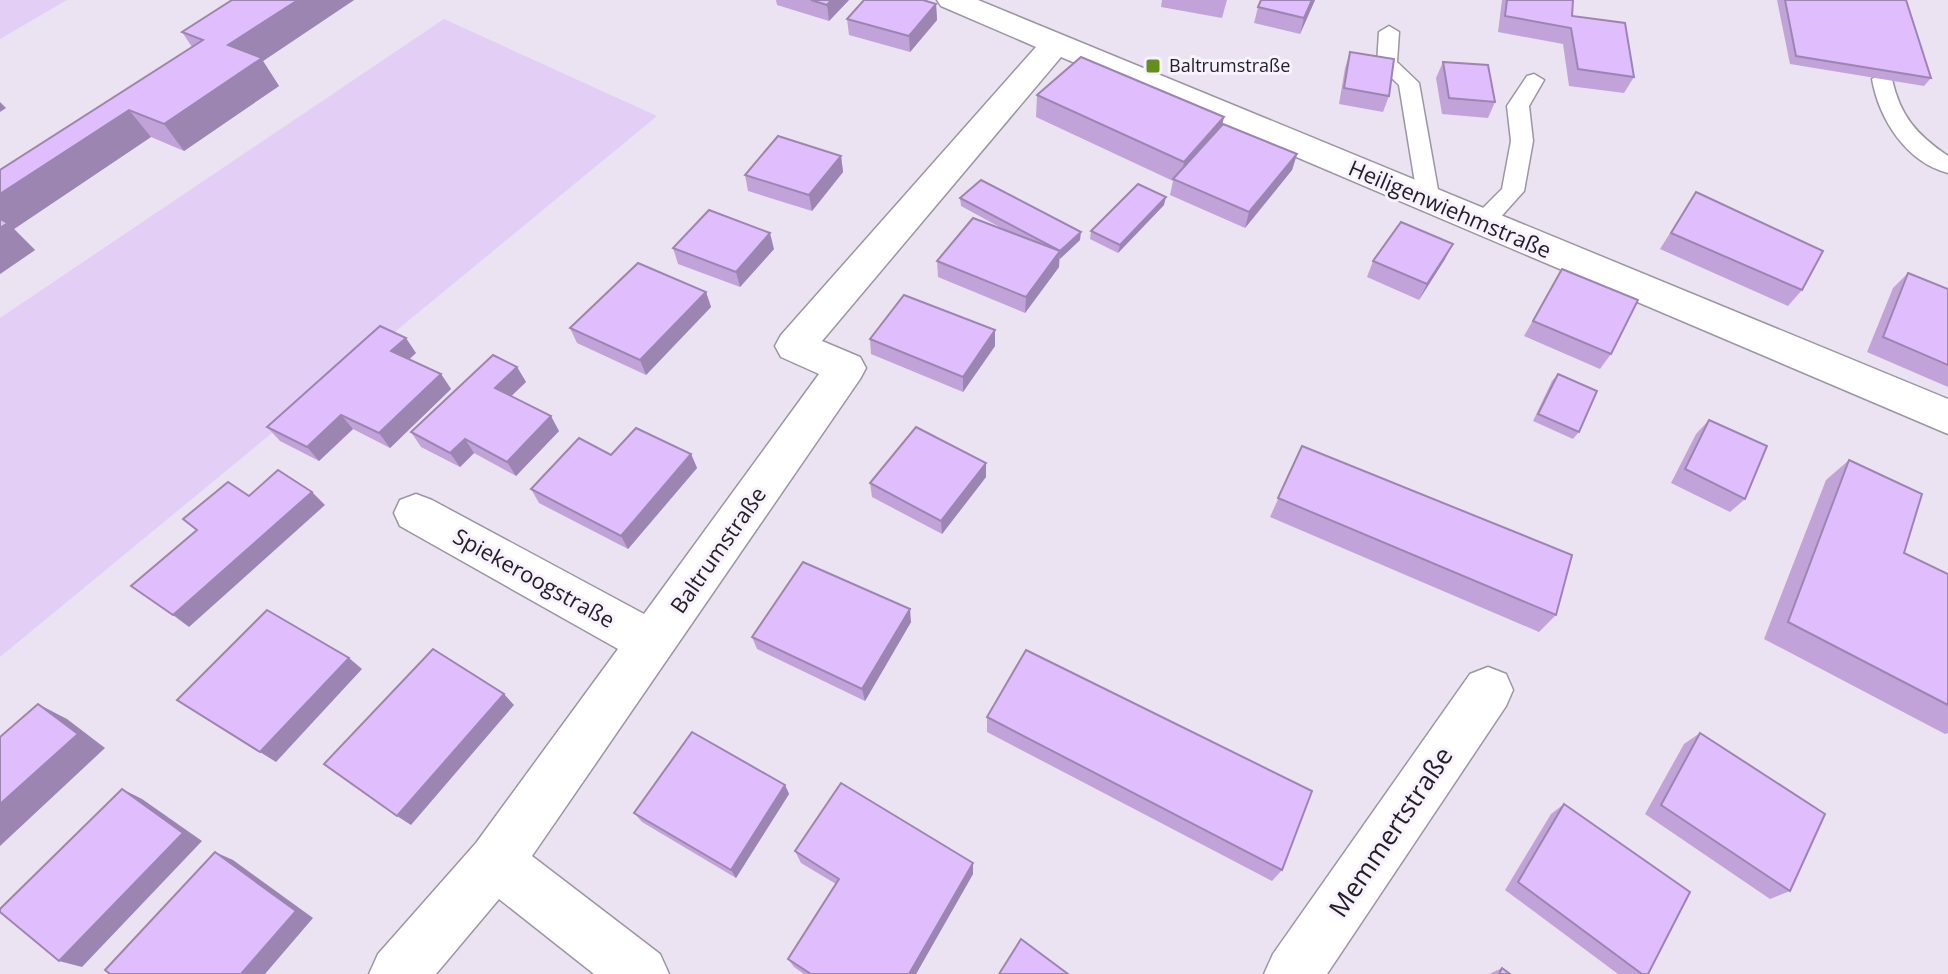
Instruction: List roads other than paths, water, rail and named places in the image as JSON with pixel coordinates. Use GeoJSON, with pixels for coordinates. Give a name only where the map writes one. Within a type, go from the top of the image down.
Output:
{"type":"FeatureCollection","features":[{"type":"Feature","properties":{"kind":"street","name":"Heiligenwiehmstraße"},"geometry":{"type":"LineString","coordinates":[[952,0],[1948,417]]}},
{"type":"Feature","properties":{"kind":"street","name":"Baltrumstraße"},"geometry":{"type":"LineString","coordinates":[[398,974],[495,862],[846,368],[795,346],[1054,45]]}},
{"type":"Feature","properties":{"kind":"street","name":"Spiekeroogstraße"},"geometry":{"type":"LineString","coordinates":[[416,513],[652,643]]}},
{"type":"Feature","properties":{"kind":"street","name":"Memmertstraße"},"geometry":{"type":"LineString","coordinates":[[1293,974],[1488,690]]}},
{"type":"Feature","properties":{"kind":"street"},"geometry":{"type":"LineString","coordinates":[[495,862],[640,974]]}},
{"type":"Feature","properties":{"kind":"lane"},"geometry":{"type":"LineString","coordinates":[[1389,32],[1387,64],[1409,83],[1429,201]]}},
{"type":"Feature","properties":{"kind":"lane"},"geometry":{"type":"LineString","coordinates":[[1882,79],[1885,102],[1897,128],[1948,166]]}},
{"type":"Feature","properties":{"kind":"lane"},"geometry":{"type":"LineString","coordinates":[[1482,223],[1513,191],[1522,141],[1518,106],[1534,80]]}},
{"type":"Feature","properties":{"kind":"place","name":"Baltrumstraße"},"geometry":{"type":"Point","coordinates":[1153,66]}}]}
